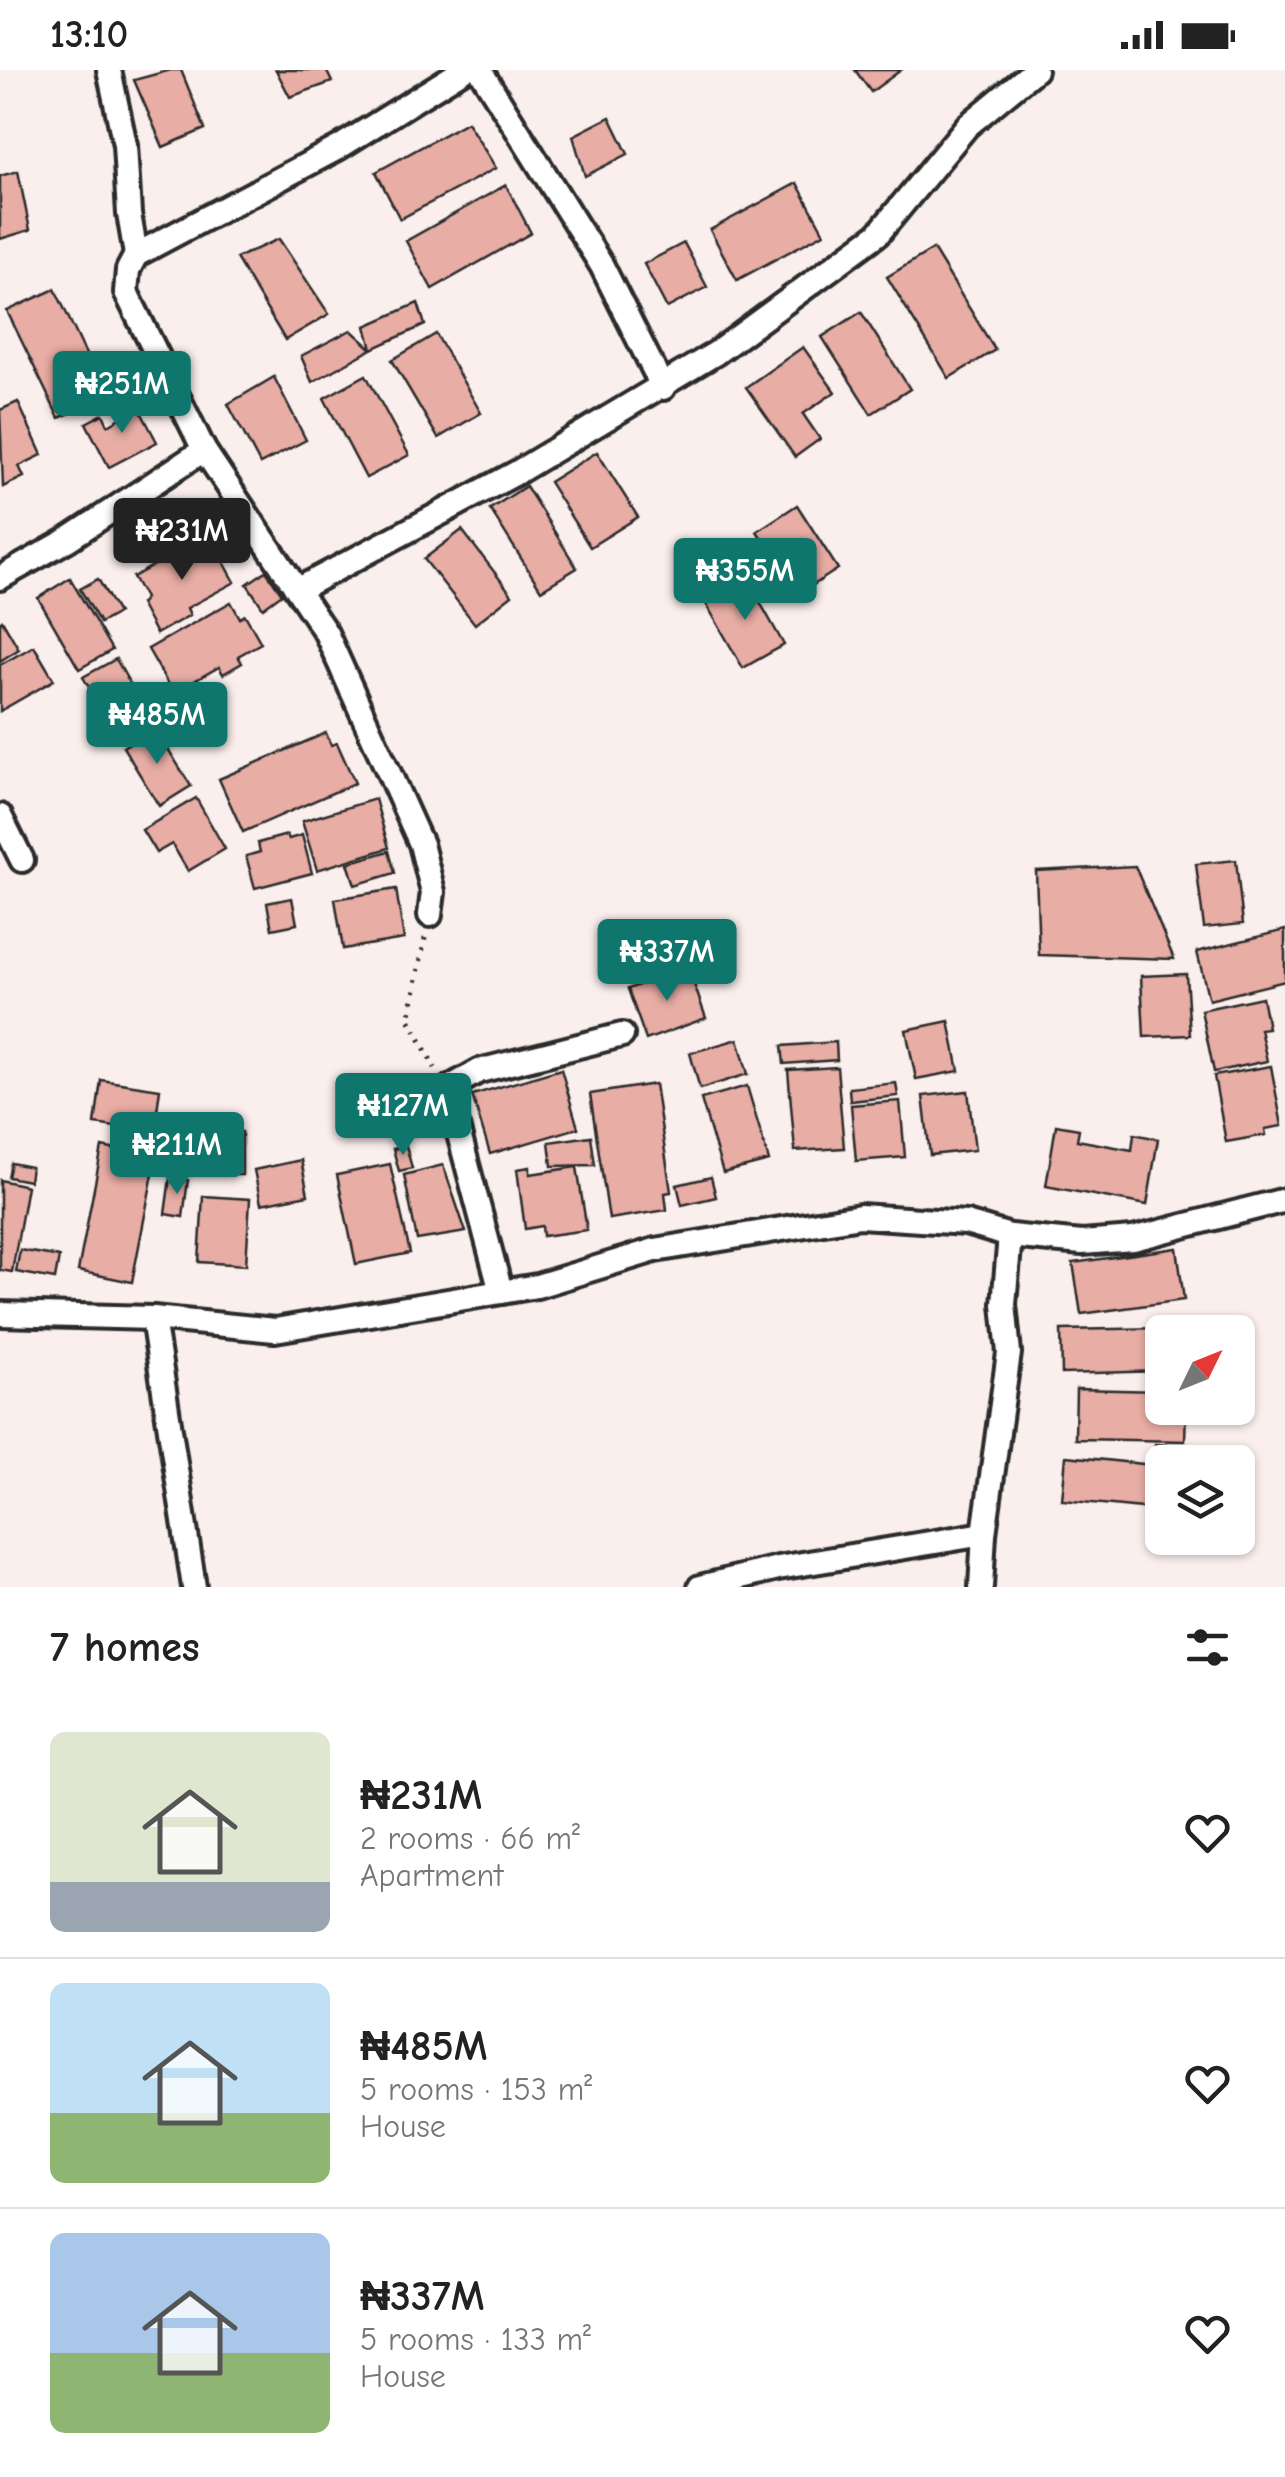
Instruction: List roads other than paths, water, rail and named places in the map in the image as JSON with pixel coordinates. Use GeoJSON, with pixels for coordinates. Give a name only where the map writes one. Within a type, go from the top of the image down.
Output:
{"type":"FeatureCollection","features":[{"type":"Feature","properties":{"kind":"street"},"geometry":{"type":"LineString","coordinates":[[109,70],[125,145],[128,214],[136,254]]}},
{"type":"Feature","properties":{"kind":"street"},"geometry":{"type":"LineString","coordinates":[[430,915],[433,892],[422,844],[326,633],[204,450],[126,292],[128,270],[136,254],[338,148],[463,70]]}},
{"type":"Feature","properties":{"kind":"street"},"geometry":{"type":"LineString","coordinates":[[480,70],[602,266],[663,388]]}},
{"type":"Feature","properties":{"kind":"street"},"geometry":{"type":"LineString","coordinates":[[299,589],[663,388],[878,234],[967,126],[1035,70]]}},
{"type":"Feature","properties":{"kind":"street"},"geometry":{"type":"LineString","coordinates":[[0,578],[68,540],[204,450]]}},
{"type":"Feature","properties":{"kind":"street"},"geometry":{"type":"LineString","coordinates":[[0,816],[22,860]]}},
{"type":"Feature","properties":{"kind":"street"},"geometry":{"type":"LineString","coordinates":[[501,1292],[447,1089],[479,1070],[622,1035]]}},
{"type":"Feature","properties":{"kind":"street"},"geometry":{"type":"LineString","coordinates":[[0,1314],[153,1318],[275,1330],[537,1286],[655,1250],[860,1216],[966,1222],[1010,1236],[1082,1243],[1133,1239],[1285,1200]]}},
{"type":"Feature","properties":{"kind":"street"},"geometry":{"type":"LineString","coordinates":[[981,1587],[984,1534],[1009,1352],[1004,1304],[1010,1236]]}},
{"type":"Feature","properties":{"kind":"street"},"geometry":{"type":"LineString","coordinates":[[153,1318],[194,1587]]}},
{"type":"Feature","properties":{"kind":"street"},"geometry":{"type":"LineString","coordinates":[[700,1587],[778,1568],[984,1534]]}}]}
